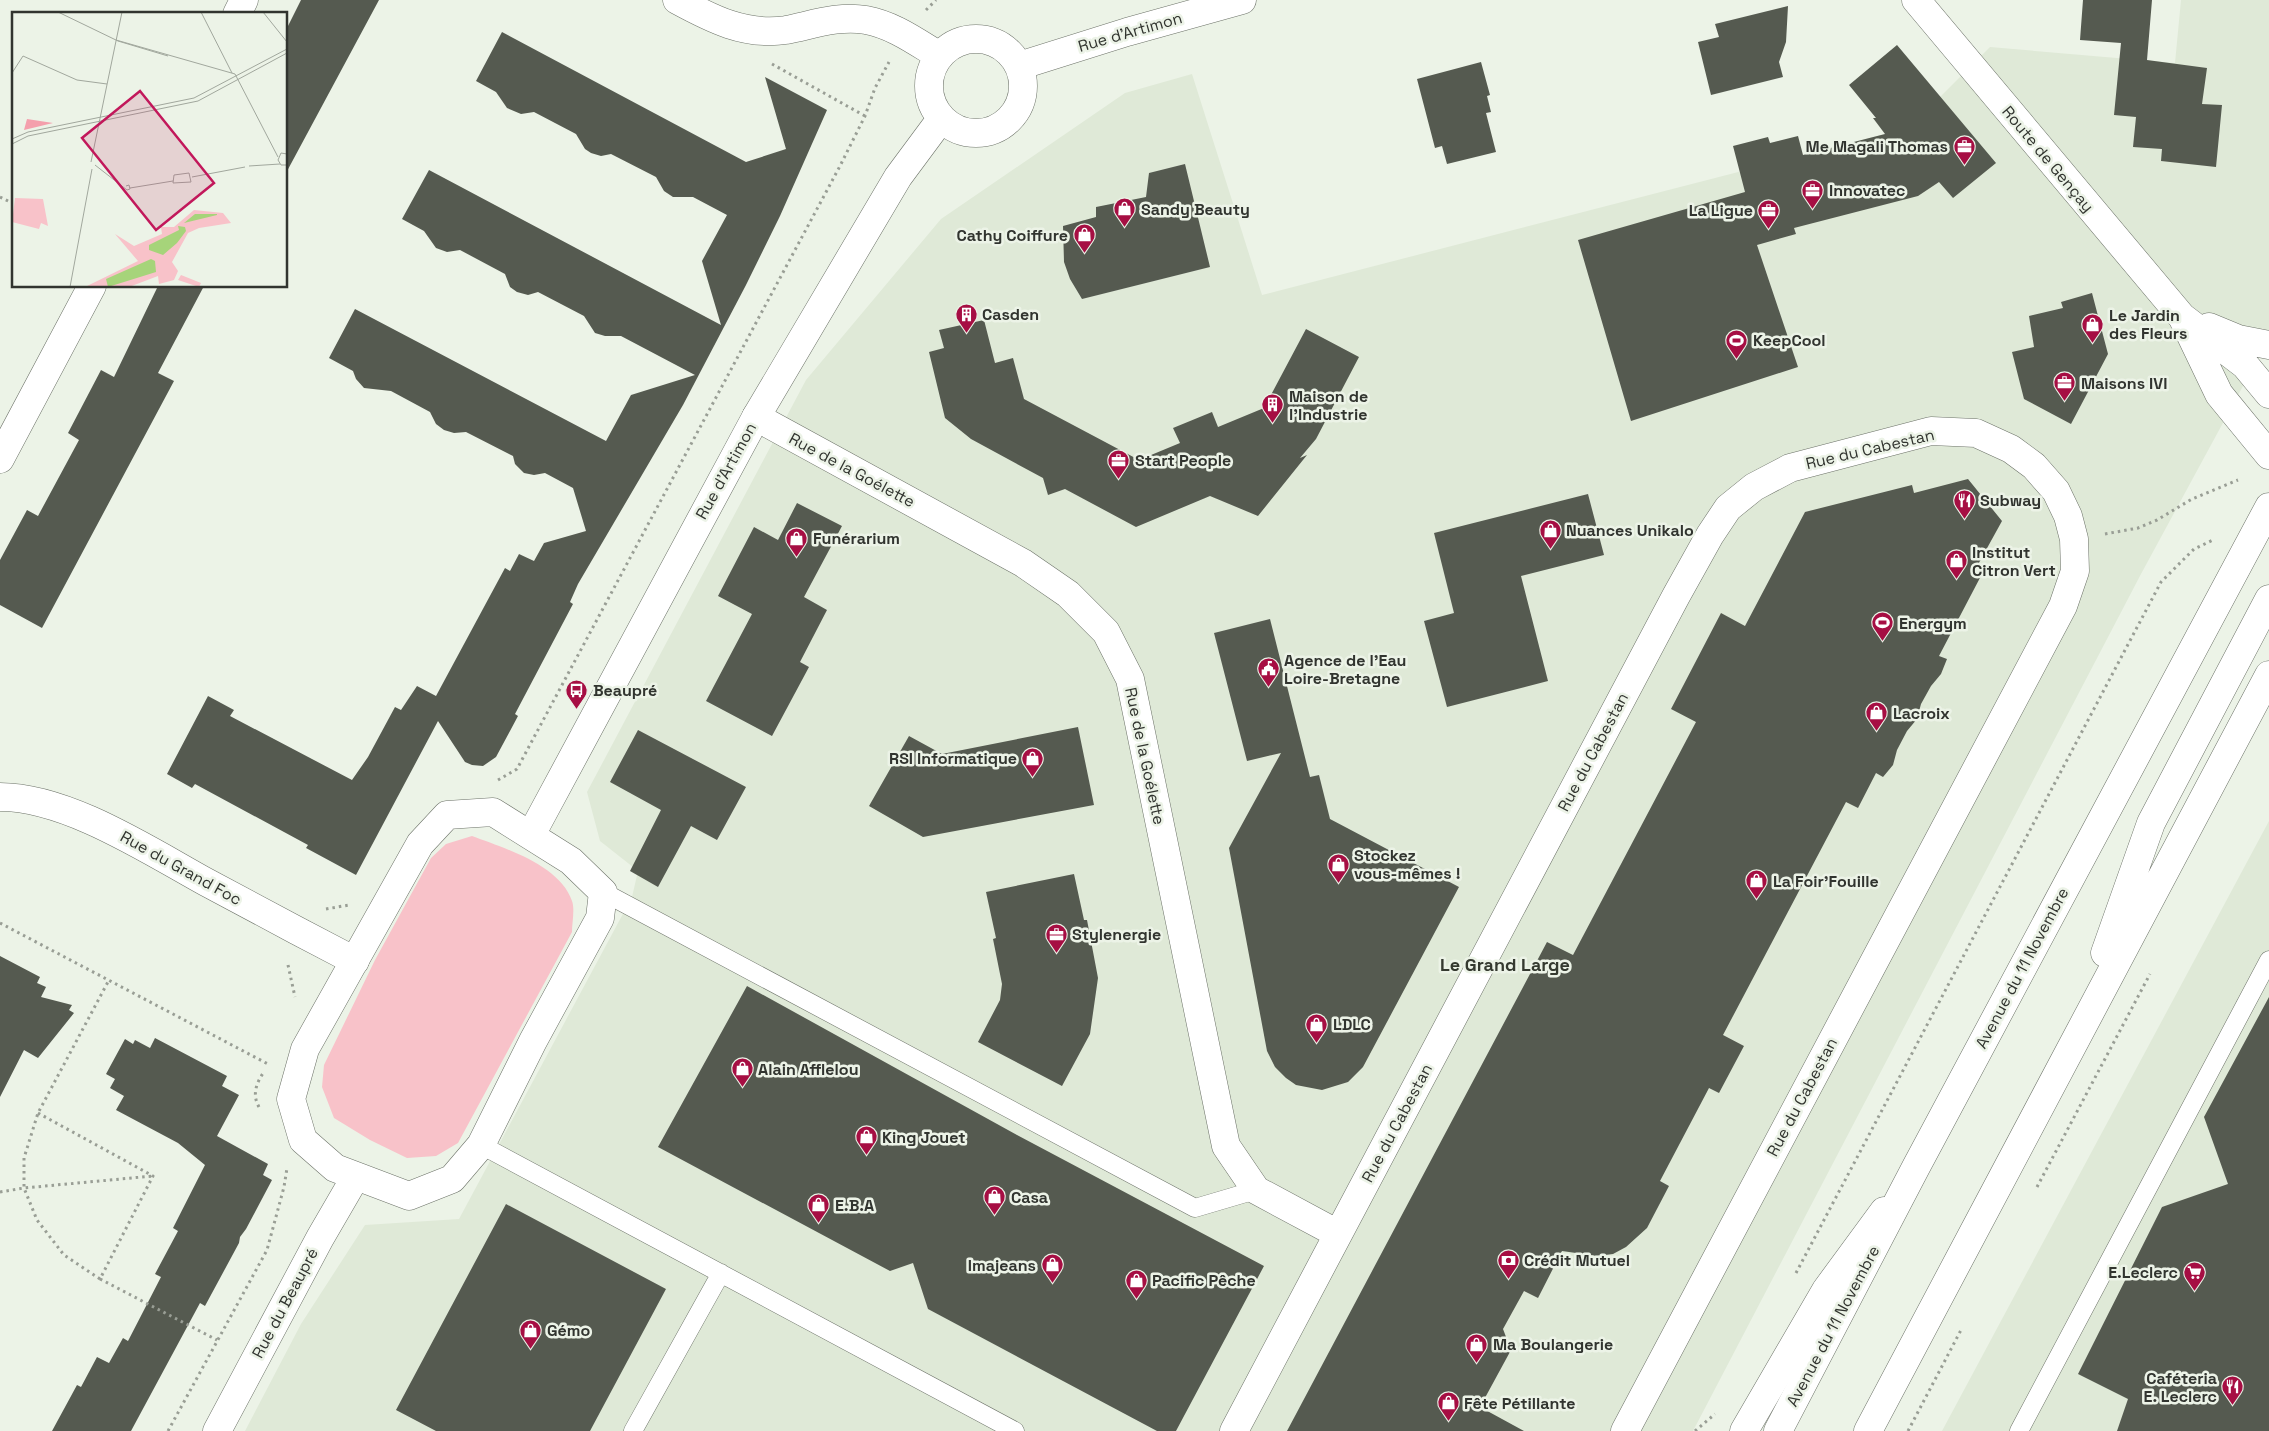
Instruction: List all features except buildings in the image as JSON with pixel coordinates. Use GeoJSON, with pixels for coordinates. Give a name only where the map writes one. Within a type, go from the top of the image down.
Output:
{"type":"FeatureCollection","features":[{"type":"Feature","properties":{"kind":"street"},"geometry":{"type":"LineString","coordinates":[[238,12],[244,0]]}},
{"type":"Feature","properties":{"kind":"street"},"geometry":{"type":"LineString","coordinates":[[677,0],[716,21],[741,29],[784,30],[843,18],[865,20],[884,25],[938,55]]}},
{"type":"Feature","properties":{"kind":"street","name":"Rue d'Artimon"},"geometry":{"type":"LineString","coordinates":[[1019,66],[1127,32],[1242,0]]}},
{"type":"Feature","properties":{"kind":"street","name":"Route de Gençay"},"geometry":{"type":"LineString","coordinates":[[1916,0],[2182,317],[2245,365],[2269,394]]}},
{"type":"Feature","properties":{"kind":"street"},"geometry":{"type":"LineString","coordinates":[[972,38],[991,40],[1008,50],[1019,66],[1024,82],[1022,98],[1015,113],[1003,125],[987,132],[971,133],[955,129],[942,119],[930,99],[928,76],[938,55],[953,43],[972,38]]}},
{"type":"Feature","properties":{"kind":"street","name":"Rue d'Artimon"},"geometry":{"type":"LineString","coordinates":[[531,835],[756,417],[898,178],[942,119]]}},
{"type":"Feature","properties":{"kind":"street"},"geometry":{"type":"LineString","coordinates":[[0,459],[91,288]]}},
{"type":"Feature","properties":{"kind":"street"},"geometry":{"type":"LineString","coordinates":[[2182,317],[2238,339],[2269,345]]}},
{"type":"Feature","properties":{"kind":"street","name":"Route de Gençay"},"geometry":{"type":"LineString","coordinates":[[2182,317],[2219,394],[2269,455]]}},
{"type":"Feature","properties":{"kind":"street","name":"Rue de la Goélette"},"geometry":{"type":"LineString","coordinates":[[756,417],[1023,563],[1068,594],[1106,632],[1130,679],[1226,1146],[1256,1190],[1338,1234]]}},
{"type":"Feature","properties":{"kind":"street","name":"Rue du Cabestan"},"geometry":{"type":"LineString","coordinates":[[1234,1431],[1676,596],[1710,535],[1728,508],[1754,487],[1790,468],[1931,432],[1976,433],[2011,449],[2034,466],[2056,491],[2068,516],[2074,539],[2075,571],[2063,606],[1625,1431]]}},
{"type":"Feature","properties":{"kind":"street","name":"Avenue du 11 Novembre"},"geometry":{"type":"LineString","coordinates":[[1778,1431],[1916,1167],[2269,507]]}},
{"type":"Feature","properties":{"kind":"street"},"geometry":{"type":"LineString","coordinates":[[2072,1047],[2151,823],[2269,599]]}},
{"type":"Feature","properties":{"kind":"street"},"geometry":{"type":"LineString","coordinates":[[1868,1431],[2269,675]]}},
{"type":"Feature","properties":{"kind":"street","name":"Rue du Grand Foc"},"geometry":{"type":"LineString","coordinates":[[0,797],[12,797],[61,809],[113,831],[355,961]]}},
{"type":"Feature","properties":{"kind":"street"},"geometry":{"type":"LineString","coordinates":[[492,812],[571,861],[603,892],[600,918],[533,1041],[481,1145],[452,1179],[409,1196],[335,1168],[303,1140],[291,1099],[305,1049],[420,844],[447,815],[492,812]]}},
{"type":"Feature","properties":{"kind":"street"},"geometry":{"type":"LineString","coordinates":[[1744,1431],[1826,1290],[1916,1167]]}},
{"type":"Feature","properties":{"kind":"street","name":"Rue du Beaupré"},"geometry":{"type":"LineString","coordinates":[[217,1431],[320,1238],[356,1176]]}},
{"type":"Feature","properties":{"kind":"lane"},"geometry":{"type":"LineString","coordinates":[[603,892],[1194,1208],[1256,1190]]}},
{"type":"Feature","properties":{"kind":"lane"},"geometry":{"type":"LineString","coordinates":[[2019,1431],[2269,960]]}},
{"type":"Feature","properties":{"kind":"lane"},"geometry":{"type":"LineString","coordinates":[[481,1145],[1015,1431]]}},
{"type":"Feature","properties":{"kind":"lane"},"geometry":{"type":"LineString","coordinates":[[633,1431],[721,1273]]}},
{"type":"Feature","properties":{"kind":"path"},"geometry":{"type":"LineString","coordinates":[[493,781],[499,780],[517,769],[840,166],[865,116],[875,88],[888,63],[906,36],[936,0]]}},
{"type":"Feature","properties":{"kind":"path"},"geometry":{"type":"LineString","coordinates":[[0,197],[12,203]]}},
{"type":"Feature","properties":{"kind":"path"},"geometry":{"type":"LineString","coordinates":[[2074,539],[2138,528],[2157,520],[2192,499],[2238,480]]}},
{"type":"Feature","properties":{"kind":"path"},"geometry":{"type":"LineString","coordinates":[[1792,1280],[2161,582],[2194,549],[2219,538]]}},
{"type":"Feature","properties":{"kind":"path"},"geometry":{"type":"LineString","coordinates":[[320,910],[358,904]]}},
{"type":"Feature","properties":{"kind":"path"},"geometry":{"type":"LineString","coordinates":[[0,923],[268,1064]]}},
{"type":"Feature","properties":{"kind":"path"},"geometry":{"type":"LineString","coordinates":[[284,961],[290,966],[295,999]]}},
{"type":"Feature","properties":{"kind":"path"},"geometry":{"type":"LineString","coordinates":[[109,980],[38,1113],[24,1158],[24,1188],[37,1220],[64,1254],[100,1279],[216,1340]]}},
{"type":"Feature","properties":{"kind":"path"},"geometry":{"type":"LineString","coordinates":[[2035,1191],[2110,1050]]}},
{"type":"Feature","properties":{"kind":"path"},"geometry":{"type":"LineString","coordinates":[[261,1112],[254,1098],[258,1080],[273,1056]]}},
{"type":"Feature","properties":{"kind":"path"},"geometry":{"type":"LineString","coordinates":[[38,1113],[153,1176]]}},
{"type":"Feature","properties":{"kind":"path"},"geometry":{"type":"LineString","coordinates":[[168,1431],[216,1340],[267,1250],[284,1187],[288,1162]]}},
{"type":"Feature","properties":{"kind":"path"},"geometry":{"type":"LineString","coordinates":[[0,1192],[153,1176]]}},
{"type":"Feature","properties":{"kind":"path"},"geometry":{"type":"LineString","coordinates":[[100,1279],[153,1176]]}},
{"type":"Feature","properties":{"kind":"path"},"geometry":{"type":"LineString","coordinates":[[1908,1431],[1962,1329]]}},
{"type":"Feature","properties":{"kind":"path"},"geometry":{"type":"LineString","coordinates":[[1696,1431],[1720,1409]]}},
{"type":"Feature","properties":{"kind":"shaded area"},"geometry":{"type":"Polygon","coordinates":[[[2181,0],[2269,0],[2269,338],[2141,574],[1693,1431],[245,1431],[301,1324],[365,1225],[459,1219],[632,897],[638,871],[600,841],[587,792],[806,380],[941,219],[1125,93],[1192,74],[1262,295],[1897,131],[1940,97],[1990,47],[2175,63],[2181,0]]]}},
{"type":"Feature","properties":{"kind":"shaded area"},"geometry":{"type":"Polygon","coordinates":[[[2269,821],[2269,1431],[1942,1431],[2269,821]]]}},
{"type":"Feature","properties":{"kind":"shaded area"},"geometry":{"type":"Polygon","coordinates":[[[472,836],[515,852],[556,877],[566,888],[573,904],[572,932],[458,1143],[436,1156],[407,1158],[370,1140],[334,1118],[322,1087],[324,1065],[375,960],[431,858],[446,844],[472,836]]]}},
{"type":"Feature","properties":{"kind":"place","name":"Me Magali Thomas"},"geometry":{"type":"Point","coordinates":[1964,165]}},
{"type":"Feature","properties":{"kind":"place","name":"Innovatec"},"geometry":{"type":"Point","coordinates":[1813,209]}},
{"type":"Feature","properties":{"kind":"place","name":"Sandy Beauty"},"geometry":{"type":"Point","coordinates":[1125,228]}},
{"type":"Feature","properties":{"kind":"place","name":"La Ligue"},"geometry":{"type":"Point","coordinates":[1769,229]}},
{"type":"Feature","properties":{"kind":"place","name":"Cathy Coiffure"},"geometry":{"type":"Point","coordinates":[1084,254]}},
{"type":"Feature","properties":{"kind":"place","name":"Casden"},"geometry":{"type":"Point","coordinates":[966,333]}},
{"type":"Feature","properties":{"kind":"place","name":"Le Jardin des Fleurs"},"geometry":{"type":"Point","coordinates":[2093,343]}},
{"type":"Feature","properties":{"kind":"place","name":"KeepCool"},"geometry":{"type":"Point","coordinates":[1737,359]}},
{"type":"Feature","properties":{"kind":"place","name":"Maisons IVI"},"geometry":{"type":"Point","coordinates":[2065,402]}},
{"type":"Feature","properties":{"kind":"place","name":"Maison de l'Industrie"},"geometry":{"type":"Point","coordinates":[1273,424]}},
{"type":"Feature","properties":{"kind":"place","name":"Start People"},"geometry":{"type":"Point","coordinates":[1119,479]}},
{"type":"Feature","properties":{"kind":"place","name":"Subway"},"geometry":{"type":"Point","coordinates":[1964,519]}},
{"type":"Feature","properties":{"kind":"place","name":"Nuances Unikalo"},"geometry":{"type":"Point","coordinates":[1550,549]}},
{"type":"Feature","properties":{"kind":"place","name":"Funérarium"},"geometry":{"type":"Point","coordinates":[797,557]}},
{"type":"Feature","properties":{"kind":"place","name":"Institut Citron Vert"},"geometry":{"type":"Point","coordinates":[1956,580]}},
{"type":"Feature","properties":{"kind":"place","name":"Energym"},"geometry":{"type":"Point","coordinates":[1883,642]}},
{"type":"Feature","properties":{"kind":"place","name":"Agence de l'Eau Loire-Bretagne"},"geometry":{"type":"Point","coordinates":[1268,688]}},
{"type":"Feature","properties":{"kind":"place","name":"Beaupré"},"geometry":{"type":"Point","coordinates":[577,709]}},
{"type":"Feature","properties":{"kind":"place","name":"Lacroix"},"geometry":{"type":"Point","coordinates":[1877,732]}},
{"type":"Feature","properties":{"kind":"place","name":"RSI Informatique"},"geometry":{"type":"Point","coordinates":[1033,777]}},
{"type":"Feature","properties":{"kind":"place","name":"Stockez vous-mêmes !"},"geometry":{"type":"Point","coordinates":[1338,883]}},
{"type":"Feature","properties":{"kind":"place","name":"La Foir'Fouille"},"geometry":{"type":"Point","coordinates":[1757,900]}},
{"type":"Feature","properties":{"kind":"place","name":"Stylenergie"},"geometry":{"type":"Point","coordinates":[1056,953]}},
{"type":"Feature","properties":{"kind":"place","name":"LDLC"},"geometry":{"type":"Point","coordinates":[1317,1043]}},
{"type":"Feature","properties":{"kind":"place","name":"Alain Afflelou"},"geometry":{"type":"Point","coordinates":[742,1088]}},
{"type":"Feature","properties":{"kind":"place","name":"King Jouet"},"geometry":{"type":"Point","coordinates":[866,1156]}},
{"type":"Feature","properties":{"kind":"place","name":"Casa"},"geometry":{"type":"Point","coordinates":[995,1216]}},
{"type":"Feature","properties":{"kind":"place","name":"E.B.A"},"geometry":{"type":"Point","coordinates":[819,1224]}},
{"type":"Feature","properties":{"kind":"place","name":"Crédit Mutuel"},"geometry":{"type":"Point","coordinates":[1508,1279]}},
{"type":"Feature","properties":{"kind":"place","name":"Imajeans"},"geometry":{"type":"Point","coordinates":[1052,1284]}},
{"type":"Feature","properties":{"kind":"place","name":"E.Leclerc"},"geometry":{"type":"Point","coordinates":[2194,1291]}},
{"type":"Feature","properties":{"kind":"place","name":"Pacific Pêche"},"geometry":{"type":"Point","coordinates":[1136,1299]}},
{"type":"Feature","properties":{"kind":"place","name":"Gémo"},"geometry":{"type":"Point","coordinates":[531,1349]}},
{"type":"Feature","properties":{"kind":"place","name":"Ma Boulangerie"},"geometry":{"type":"Point","coordinates":[1477,1363]}},
{"type":"Feature","properties":{"kind":"place","name":"Caféteria E. Leclerc"},"geometry":{"type":"Point","coordinates":[2233,1406]}},
{"type":"Feature","properties":{"kind":"place","name":"Fête Pétillante"},"geometry":{"type":"Point","coordinates":[1448,1422]}},
{"type":"Feature","properties":{"kind":"district","name":"Le Grand Large"},"geometry":{"type":"Point","coordinates":[1505,964]}}]}
